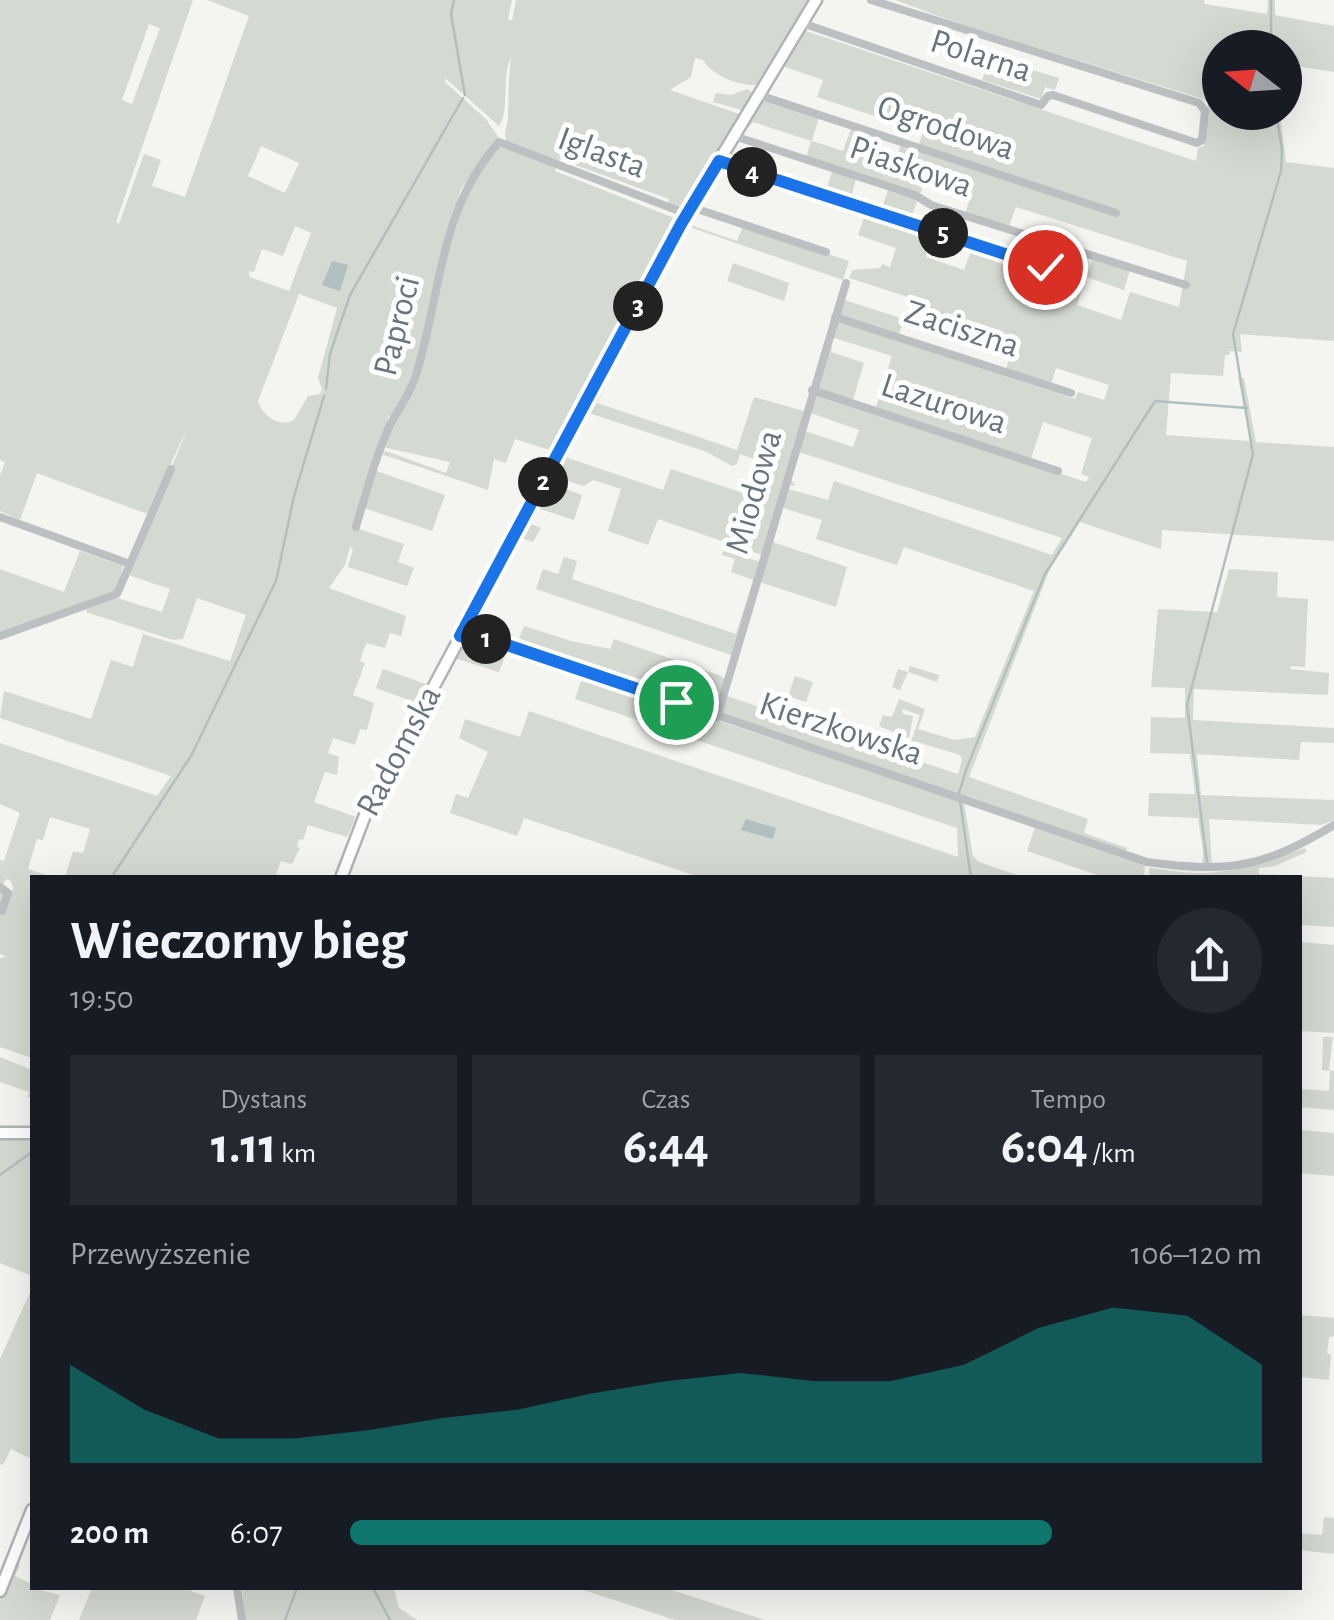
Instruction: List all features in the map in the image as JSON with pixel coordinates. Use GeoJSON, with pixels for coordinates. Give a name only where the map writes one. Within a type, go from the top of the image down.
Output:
{"type":"FeatureCollection","features":[{"type":"Feature","properties":{"kind":"street","name":"Radomska"},"geometry":{"type":"LineString","coordinates":[[342,875],[358,830],[689,210],[816,0]]}},
{"type":"Feature","properties":{"kind":"street","name":"Polarna"},"geometry":{"type":"LineString","coordinates":[[802,23],[1040,105],[1054,95],[1197,142],[1202,140],[1205,112],[1200,103],[871,0]]}},
{"type":"Feature","properties":{"kind":"street","name":"Ogrodowa"},"geometry":{"type":"LineString","coordinates":[[759,95],[1116,213]]}},
{"type":"Feature","properties":{"kind":"street","name":"Piaskowa"},"geometry":{"type":"LineString","coordinates":[[734,136],[915,195],[930,205],[1186,285]]}},
{"type":"Feature","properties":{"kind":"street","name":"Iglasta"},"geometry":{"type":"LineString","coordinates":[[499,142],[689,210],[826,252]]}},
{"type":"Feature","properties":{"kind":"street","name":"Paproci"},"geometry":{"type":"LineString","coordinates":[[356,528],[373,467],[392,420],[415,380],[437,280],[462,196],[477,168],[499,142]]}},
{"type":"Feature","properties":{"kind":"street"},"geometry":{"type":"LineString","coordinates":[[719,161],[1045,267]]}},
{"type":"Feature","properties":{"kind":"street","name":"Miodowa"},"geometry":{"type":"LineString","coordinates":[[718,716],[846,283]]}},
{"type":"Feature","properties":{"kind":"street","name":"Zaciszna"},"geometry":{"type":"LineString","coordinates":[[835,316],[1071,393]]}},
{"type":"Feature","properties":{"kind":"street","name":"Lazurowa"},"geometry":{"type":"LineString","coordinates":[[812,390],[1058,471]]}},
{"type":"Feature","properties":{"kind":"street"},"geometry":{"type":"LineString","coordinates":[[0,636],[117,594],[171,469]]}},
{"type":"Feature","properties":{"kind":"street"},"geometry":{"type":"LineString","coordinates":[[0,517],[130,564]]}},
{"type":"Feature","properties":{"kind":"street","name":"Kierzkowska"},"geometry":{"type":"LineString","coordinates":[[460,636],[485,638],[522,650],[1147,862],[1212,869],[1256,862],[1290,850],[1334,825]]}},
{"type":"Feature","properties":{"kind":"street"},"geometry":{"type":"LineString","coordinates":[[0,887],[8,893],[2,911]]}},
{"type":"Feature","properties":{"kind":"street"},"geometry":{"type":"LineString","coordinates":[[0,1133],[30,1133]]}},
{"type":"Feature","properties":{"kind":"street"},"geometry":{"type":"LineString","coordinates":[[0,1591],[30,1515]]}},
{"type":"Feature","properties":{"kind":"street"},"geometry":{"type":"LineString","coordinates":[[237,1590],[242,1620]]}},
{"type":"Feature","properties":{"kind":"shaded area"},"geometry":{"type":"Polygon","coordinates":[[[0,0],[193,0],[116,222],[119,224],[144,154],[161,160],[152,186],[185,197],[249,16],[207,0],[512,0],[508,19],[512,21],[516,0],[808,0],[756,85],[726,78],[695,58],[691,77],[670,90],[739,114],[702,180],[678,208],[668,204],[669,199],[507,143],[511,57],[499,126],[445,78],[486,119],[499,138],[461,189],[425,327],[462,199],[470,182],[500,147],[674,218],[556,452],[515,439],[506,463],[494,459],[488,490],[381,454],[386,451],[446,473],[450,462],[387,448],[384,445],[392,416],[387,417],[390,421],[371,469],[445,495],[432,531],[364,508],[359,529],[404,544],[398,562],[414,568],[407,586],[348,567],[353,549],[350,547],[345,565],[329,588],[406,616],[401,636],[390,633],[385,648],[366,643],[360,661],[365,663],[353,695],[374,703],[367,730],[360,729],[355,745],[333,738],[328,753],[339,757],[337,775],[325,772],[314,802],[356,817],[347,837],[308,825],[303,840],[299,839],[300,848],[292,864],[281,861],[279,875],[66,875],[73,851],[83,853],[90,829],[50,817],[43,840],[37,839],[28,869],[46,875],[30,875],[30,1057],[0,1047],[0,958],[6,957],[0,954],[0,890],[4,892],[4,913],[13,889],[6,879],[0,884],[0,860],[4,861],[20,813],[0,804],[0,743],[157,796],[171,776],[0,718],[4,691],[91,719],[111,660],[133,667],[143,634],[230,661],[246,615],[197,598],[183,639],[173,640],[86,612],[117,598],[162,612],[170,589],[129,573],[188,427],[147,514],[37,473],[20,520],[0,511],[0,475],[5,462],[0,460],[0,0]],[[149,24],[122,100],[132,104],[160,28],[149,24]],[[261,146],[248,176],[285,193],[299,163],[261,146]],[[295,226],[283,256],[262,249],[254,272],[248,271],[250,277],[289,291],[311,233],[295,226]],[[299,294],[258,401],[272,419],[283,423],[294,420],[308,396],[320,394],[318,378],[337,308],[299,294]]]}},
{"type":"Feature","properties":{"kind":"shaded area"},"geometry":{"type":"Polygon","coordinates":[[[895,0],[1204,0],[1205,4],[1267,14],[1268,0],[1275,0],[1275,15],[1334,26],[1334,72],[1302,67],[1302,30],[1202,30],[1202,99],[895,0]]]}},
{"type":"Feature","properties":{"kind":"shaded area"},"geometry":{"type":"Polygon","coordinates":[[[803,30],[1196,161],[1198,148],[1204,146],[1205,130],[1282,130],[1286,162],[1334,168],[1334,341],[1240,334],[1242,352],[1230,351],[1225,355],[1223,376],[1171,373],[1166,435],[1250,441],[1238,377],[1244,378],[1256,442],[1334,447],[1334,541],[1162,530],[1161,549],[1080,522],[1049,571],[969,777],[1088,819],[1084,833],[1127,848],[1126,851],[839,760],[964,803],[973,856],[979,862],[1016,875],[693,875],[524,818],[517,836],[450,813],[456,794],[468,798],[488,752],[459,738],[465,719],[520,737],[529,711],[958,857],[957,828],[575,699],[582,678],[555,666],[785,743],[722,713],[727,696],[906,757],[920,715],[902,709],[903,714],[913,716],[909,738],[879,726],[883,715],[892,717],[899,699],[925,709],[918,729],[954,740],[975,737],[1034,591],[904,547],[897,565],[816,539],[822,520],[783,508],[788,489],[828,500],[834,481],[1052,555],[1062,538],[799,452],[791,479],[802,430],[853,447],[859,430],[808,412],[818,394],[1086,482],[1089,477],[1081,474],[1092,438],[1043,422],[1031,458],[876,407],[892,356],[831,337],[836,320],[1075,399],[1078,392],[1104,400],[1109,385],[1056,368],[1051,384],[1006,369],[1011,353],[921,325],[927,303],[849,278],[853,270],[880,268],[882,264],[890,267],[896,248],[858,235],[866,212],[933,233],[926,257],[964,270],[973,246],[993,252],[1003,260],[1005,257],[1048,271],[1079,289],[1049,265],[1086,277],[1077,305],[1121,320],[1130,292],[1179,307],[1187,261],[1016,207],[1009,226],[966,212],[971,193],[926,178],[920,194],[806,158],[811,141],[753,122],[748,128],[745,126],[762,98],[819,117],[812,141],[843,151],[851,129],[868,142],[864,158],[892,167],[901,145],[917,150],[923,132],[817,97],[823,80],[782,66],[803,30]],[[914,741],[909,758],[958,774],[960,755],[914,741]]]}},
{"type":"Feature","properties":{"kind":"shaded area"},"geometry":{"type":"Polygon","coordinates":[[[990,57],[1059,78],[1055,90],[1045,87],[1041,99],[982,80],[990,57]]]}},
{"type":"Feature","properties":{"kind":"shaded area"},"geometry":{"type":"Polygon","coordinates":[[[747,89],[753,93],[742,110],[713,102],[716,93],[731,95],[747,89]]]}},
{"type":"Feature","properties":{"kind":"shaded area"},"geometry":{"type":"Polygon","coordinates":[[[832,172],[856,179],[850,202],[825,194],[832,172]]]}},
{"type":"Feature","properties":{"kind":"shaded area"},"geometry":{"type":"Polygon","coordinates":[[[888,190],[918,199],[910,221],[881,211],[888,190]]]}},
{"type":"Feature","properties":{"kind":"shaded area"},"geometry":{"type":"Polygon","coordinates":[[[692,215],[697,216],[690,225],[737,241],[743,226],[849,261],[843,280],[695,229],[687,224],[692,215]]]}},
{"type":"Feature","properties":{"kind":"shaded area"},"geometry":{"type":"Polygon","coordinates":[[[1093,259],[1130,270],[1124,290],[1086,277],[1093,259]]]}},
{"type":"Feature","properties":{"kind":"shaded area"},"geometry":{"type":"Polygon","coordinates":[[[332,261],[348,265],[340,291],[322,285],[332,261]]]}},
{"type":"Feature","properties":{"kind":"shaded area"},"geometry":{"type":"Polygon","coordinates":[[[733,263],[789,283],[784,301],[727,281],[733,263]]]}},
{"type":"Feature","properties":{"kind":"shaded area"},"geometry":{"type":"Polygon","coordinates":[[[844,300],[904,319],[899,334],[839,315],[844,300]]]}},
{"type":"Feature","properties":{"kind":"shaded area"},"geometry":{"type":"Polygon","coordinates":[[[828,346],[832,347],[831,352],[864,363],[853,400],[818,389],[828,346]]]}},
{"type":"Feature","properties":{"kind":"shaded area"},"geometry":{"type":"Polygon","coordinates":[[[601,385],[606,386],[597,403],[737,450],[754,397],[804,411],[762,555],[658,519],[648,545],[608,531],[621,489],[593,480],[584,486],[558,478],[554,473],[566,453],[568,458],[663,490],[671,469],[749,495],[757,470],[766,473],[769,464],[740,454],[737,464],[732,466],[707,452],[589,413],[601,385]]]}},
{"type":"Feature","properties":{"kind":"shaded area"},"geometry":{"type":"Polygon","coordinates":[[[549,483],[582,495],[574,520],[537,508],[528,523],[541,528],[533,542],[518,537],[549,483]]]}},
{"type":"Feature","properties":{"kind":"shaded area"},"geometry":{"type":"Polygon","coordinates":[[[773,542],[847,567],[836,607],[760,582],[773,542]]]}},
{"type":"Feature","properties":{"kind":"shaded area"},"geometry":{"type":"Polygon","coordinates":[[[80,551],[123,566],[117,591],[0,633],[0,569],[64,592],[80,551]]]}},
{"type":"Feature","properties":{"kind":"shaded area"},"geometry":{"type":"Polygon","coordinates":[[[723,551],[761,562],[734,656],[536,589],[543,569],[558,574],[564,557],[577,561],[572,579],[736,634],[753,580],[731,572],[735,559],[722,555],[723,551]]]}},
{"type":"Feature","properties":{"kind":"shaded area"},"geometry":{"type":"Polygon","coordinates":[[[1229,569],[1278,572],[1277,597],[1308,599],[1305,667],[1290,669],[1329,673],[1328,695],[1194,689],[1193,720],[1334,728],[1334,743],[1301,742],[1299,760],[1197,754],[1201,795],[1334,800],[1334,820],[1322,825],[1209,819],[1212,867],[1202,867],[1198,818],[1148,816],[1149,793],[1195,794],[1190,754],[1150,753],[1151,717],[1185,718],[1185,688],[1151,687],[1158,609],[1217,612],[1229,569]]]}},
{"type":"Feature","properties":{"kind":"shaded area"},"geometry":{"type":"Polygon","coordinates":[[[473,622],[472,630],[517,644],[524,626],[610,649],[614,639],[721,676],[725,680],[718,708],[714,711],[468,632],[473,622]]]}},
{"type":"Feature","properties":{"kind":"shaded area"},"geometry":{"type":"Polygon","coordinates":[[[465,640],[526,655],[507,651],[499,672],[454,658],[465,640]]]}},
{"type":"Feature","properties":{"kind":"shaded area"},"geometry":{"type":"Polygon","coordinates":[[[910,666],[939,675],[937,682],[908,672],[910,666]]]}},
{"type":"Feature","properties":{"kind":"shaded area"},"geometry":{"type":"Polygon","coordinates":[[[383,669],[426,684],[411,713],[407,710],[411,701],[376,688],[383,669]]]}},
{"type":"Feature","properties":{"kind":"shaded area"},"geometry":{"type":"Polygon","coordinates":[[[898,669],[908,672],[900,690],[892,687],[898,669]]]}},
{"type":"Feature","properties":{"kind":"shaded area"},"geometry":{"type":"Polygon","coordinates":[[[795,676],[813,682],[806,702],[788,696],[795,676]]]}},
{"type":"Feature","properties":{"kind":"shaded area"},"geometry":{"type":"Polygon","coordinates":[[[746,819],[776,828],[773,839],[741,830],[746,819]]]}},
{"type":"Feature","properties":{"kind":"shaded area"},"geometry":{"type":"Polygon","coordinates":[[[1035,827],[1145,865],[1144,875],[1097,875],[1027,851],[1035,827]]]}},
{"type":"Feature","properties":{"kind":"shaded area"},"geometry":{"type":"Polygon","coordinates":[[[1305,848],[1307,852],[1275,866],[1259,868],[1259,874],[1278,875],[1149,875],[1149,868],[1211,873],[1305,848]]]}},
{"type":"Feature","properties":{"kind":"shaded area"},"geometry":{"type":"Polygon","coordinates":[[[1302,876],[1334,878],[1334,927],[1302,925],[1302,876]]]}},
{"type":"Feature","properties":{"kind":"shaded area"},"geometry":{"type":"Polygon","coordinates":[[[1302,942],[1334,945],[1334,1033],[1302,1031],[1302,942]]]}},
{"type":"Feature","properties":{"kind":"shaded area"},"geometry":{"type":"Polygon","coordinates":[[[1323,1037],[1333,1037],[1329,1070],[1334,1071],[1334,1110],[1302,1107],[1302,1089],[1329,1091],[1330,1071],[1322,1070],[1323,1037]]]}},
{"type":"Feature","properties":{"kind":"shaded area"},"geometry":{"type":"Polygon","coordinates":[[[0,1057],[30,1069],[30,1098],[29,1092],[0,1082],[0,1057]]]}},
{"type":"Feature","properties":{"kind":"shaded area"},"geometry":{"type":"Polygon","coordinates":[[[1302,1130],[1334,1133],[1334,1176],[1302,1173],[1302,1130]]]}},
{"type":"Feature","properties":{"kind":"shaded area"},"geometry":{"type":"Polygon","coordinates":[[[0,1136],[30,1137],[30,1275],[0,1263],[0,1136]]]}},
{"type":"Feature","properties":{"kind":"shaded area"},"geometry":{"type":"Polygon","coordinates":[[[30,1292],[30,1458],[11,1449],[3,1465],[0,1464],[0,1359],[30,1292]]]}},
{"type":"Feature","properties":{"kind":"shaded area"},"geometry":{"type":"Polygon","coordinates":[[[1302,1315],[1334,1318],[1334,1336],[1329,1337],[1327,1353],[1331,1355],[1329,1380],[1302,1377],[1302,1315]]]}},
{"type":"Feature","properties":{"kind":"shaded area"},"geometry":{"type":"Polygon","coordinates":[[[1324,1517],[1334,1518],[1334,1554],[1302,1550],[1302,1533],[1322,1535],[1324,1517]]]}},
{"type":"Feature","properties":{"kind":"shaded area"},"geometry":{"type":"Polygon","coordinates":[[[15,1564],[20,1565],[15,1576],[30,1583],[30,1590],[60,1595],[50,1620],[0,1620],[0,1600],[15,1564]]]}},
{"type":"Feature","properties":{"kind":"shaded area"},"geometry":{"type":"Polygon","coordinates":[[[91,1590],[191,1590],[205,1596],[196,1620],[79,1620],[91,1590]]]}},
{"type":"Feature","properties":{"kind":"shaded area"},"geometry":{"type":"Polygon","coordinates":[[[242,1590],[394,1590],[399,1608],[417,1620],[245,1620],[242,1590]]]}},
{"type":"Feature","properties":{"kind":"shaded area"},"geometry":{"type":"Polygon","coordinates":[[[583,1590],[671,1590],[765,1620],[675,1620],[583,1590]]]}},
{"type":"Feature","properties":{"kind":"waterway"},"geometry":{"type":"LineString","coordinates":[[454,0],[451,14],[465,95]]}},
{"type":"Feature","properties":{"kind":"waterway"},"geometry":{"type":"LineString","coordinates":[[1271,0],[1271,30]]}},
{"type":"Feature","properties":{"kind":"waterway"},"geometry":{"type":"LineString","coordinates":[[326,389],[330,354],[350,295],[463,98]]}},
{"type":"Feature","properties":{"kind":"waterway"},"geometry":{"type":"LineString","coordinates":[[1207,862],[1187,705],[1253,454],[1233,334],[1281,171],[1279,130]]}},
{"type":"Feature","properties":{"kind":"waterway"},"geometry":{"type":"LineString","coordinates":[[113,875],[191,756],[276,581],[294,496],[324,396]]}},
{"type":"Feature","properties":{"kind":"waterway"},"geometry":{"type":"LineString","coordinates":[[971,875],[959,793],[1045,574],[1155,401],[1247,408]]}},
{"type":"Feature","properties":{"kind":"waterway"},"geometry":{"type":"LineString","coordinates":[[0,1175],[30,1153]]}},
{"type":"Feature","properties":{"kind":"waterway"},"geometry":{"type":"LineString","coordinates":[[285,1620],[296,1590]]}},
{"type":"Feature","properties":{"kind":"waterway"},"geometry":{"type":"LineString","coordinates":[[374,1590],[390,1620]]}},
{"type":"Feature","properties":{"kind":"route"},"geometry":{"type":"LineString","coordinates":[[676,702],[485,638],[460,636],[681,224],[719,161],[1045,267]]}}]}
